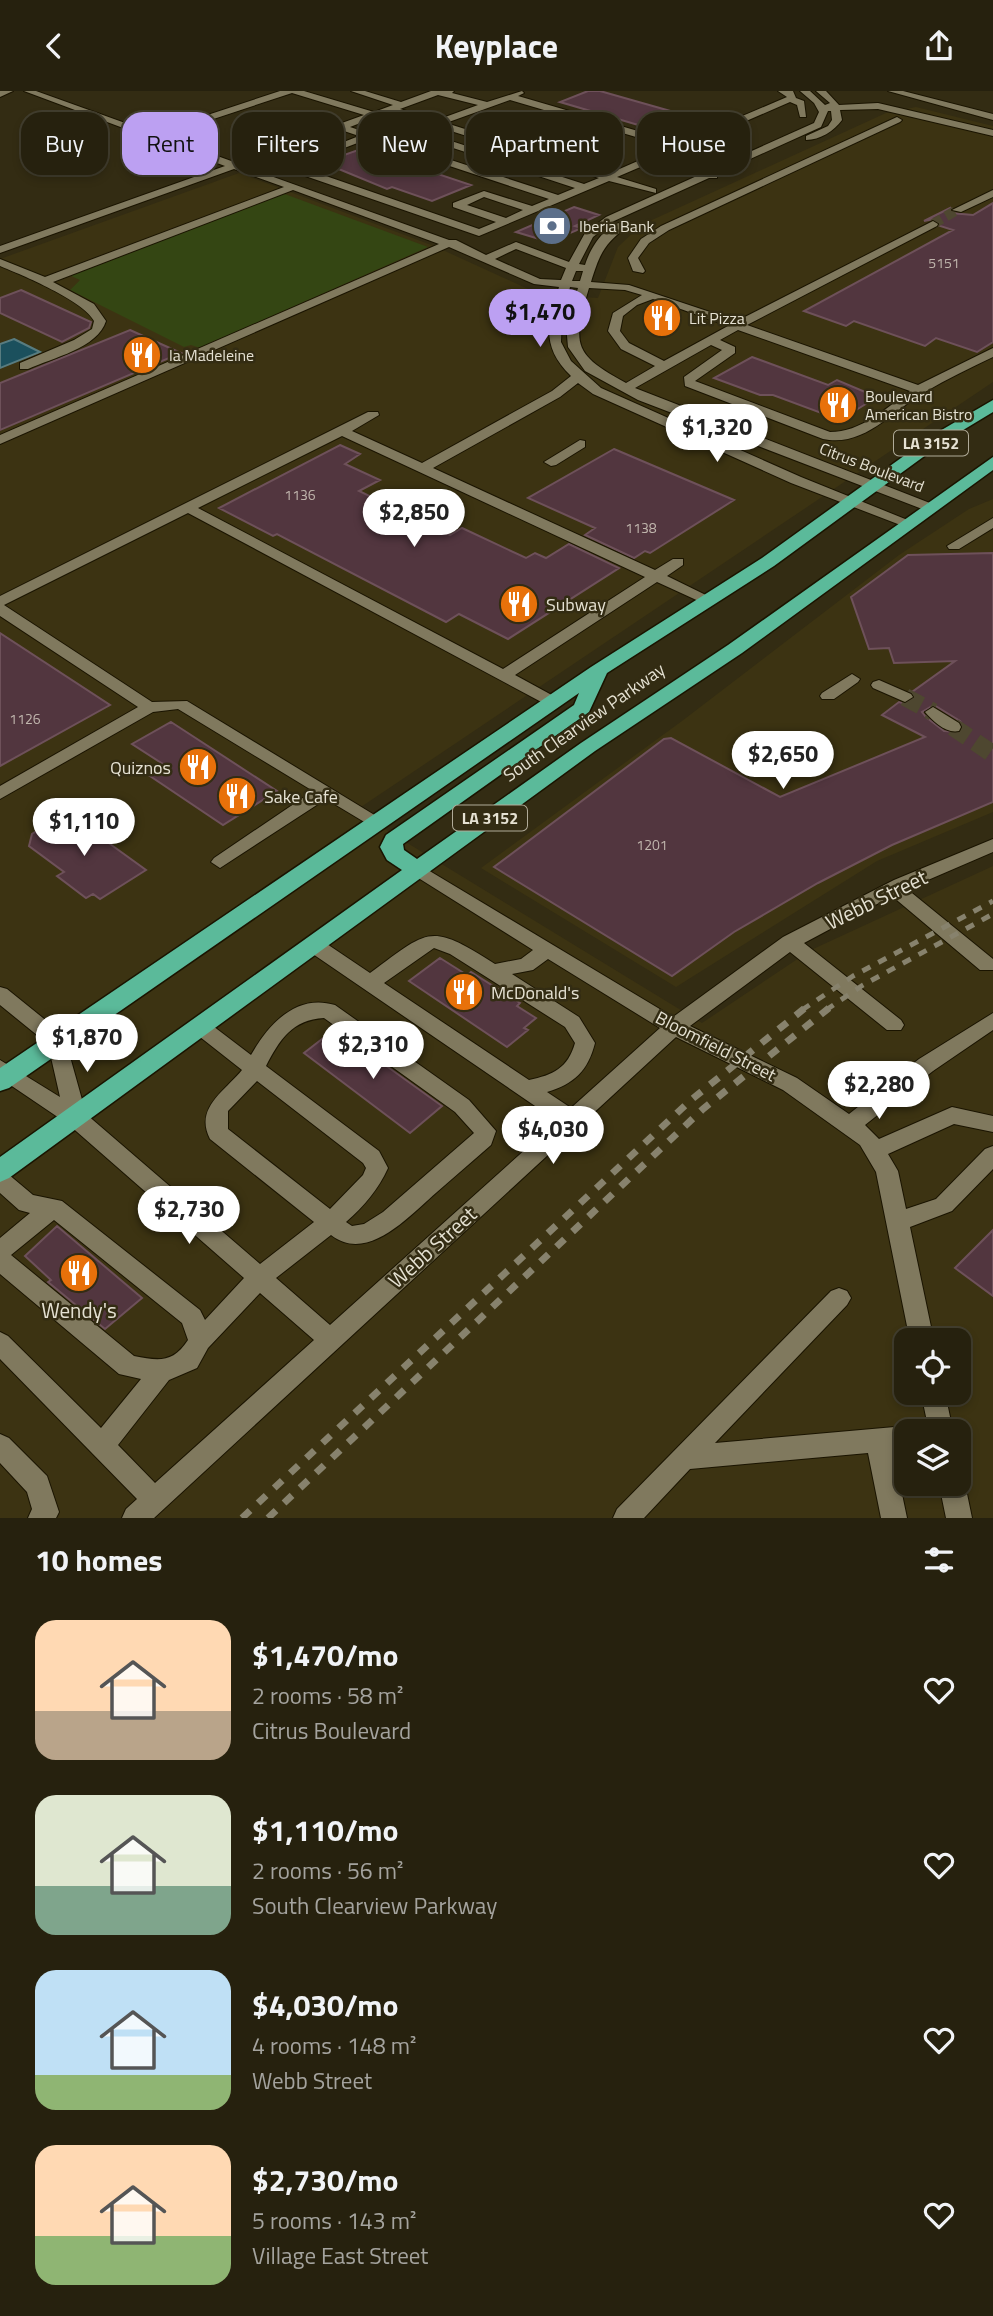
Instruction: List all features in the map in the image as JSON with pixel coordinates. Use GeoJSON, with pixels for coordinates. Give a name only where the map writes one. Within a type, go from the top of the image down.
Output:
{"type":"FeatureCollection","features":[{"type":"Feature","properties":{"kind":"highway","name":"South Clearview Parkway"},"geometry":{"type":"LineString","coordinates":[[3,1075],[598,671],[874,488],[939,438],[991,405]]}},
{"type":"Feature","properties":{"kind":"highway","name":"South Clearview Parkway"},"geometry":{"type":"LineString","coordinates":[[0,1171],[202,1028],[588,747],[735,649],[993,463]]}},
{"type":"Feature","properties":{"kind":"highway"},"geometry":{"type":"LineString","coordinates":[[930,508],[993,479]]}},
{"type":"Feature","properties":{"kind":"highway"},"geometry":{"type":"LineString","coordinates":[[418,870],[395,855],[391,847],[394,840],[582,708],[598,671]]}},
{"type":"Feature","properties":{"kind":"street"},"geometry":{"type":"LineString","coordinates":[[0,94],[9,91]]}},
{"type":"Feature","properties":{"kind":"street"},"geometry":{"type":"LineString","coordinates":[[28,91],[122,125]]}},
{"type":"Feature","properties":{"kind":"street"},"geometry":{"type":"LineString","coordinates":[[218,115],[292,91],[358,112]]}},
{"type":"Feature","properties":{"kind":"street"},"geometry":{"type":"LineString","coordinates":[[355,91],[402,105]]}},
{"type":"Feature","properties":{"kind":"street"},"geometry":{"type":"LineString","coordinates":[[382,112],[433,92],[450,91]]}},
{"type":"Feature","properties":{"kind":"street"},"geometry":{"type":"LineString","coordinates":[[436,112],[493,91]]}},
{"type":"Feature","properties":{"kind":"street"},"geometry":{"type":"LineString","coordinates":[[452,118],[526,91]]}},
{"type":"Feature","properties":{"kind":"street"},"geometry":{"type":"LineString","coordinates":[[750,156],[818,125],[824,112],[818,101],[804,91]]}},
{"type":"Feature","properties":{"kind":"street"},"geometry":{"type":"LineString","coordinates":[[724,184],[831,128],[837,120],[837,107],[820,91]]}},
{"type":"Feature","properties":{"kind":"street"},"geometry":{"type":"LineString","coordinates":[[892,91],[993,117]]}},
{"type":"Feature","properties":{"kind":"street"},"geometry":{"type":"LineString","coordinates":[[433,92],[488,105]]}},
{"type":"Feature","properties":{"kind":"street"},"geometry":{"type":"LineString","coordinates":[[749,112],[785,95],[801,103],[803,115]]}},
{"type":"Feature","properties":{"kind":"street"},"geometry":{"type":"LineString","coordinates":[[511,97],[637,134]]}},
{"type":"Feature","properties":{"kind":"street"},"geometry":{"type":"LineString","coordinates":[[639,271],[633,258],[645,241],[665,228],[897,114],[919,99]]}},
{"type":"Feature","properties":{"kind":"street"},"geometry":{"type":"LineString","coordinates":[[822,108],[863,105],[993,133]]}},
{"type":"Feature","properties":{"kind":"street"},"geometry":{"type":"LineString","coordinates":[[391,109],[401,112]]}},
{"type":"Feature","properties":{"kind":"street"},"geometry":{"type":"LineString","coordinates":[[929,129],[944,121]]}},
{"type":"Feature","properties":{"kind":"street"},"geometry":{"type":"LineString","coordinates":[[452,127],[652,191]]}},
{"type":"Feature","properties":{"kind":"street"},"geometry":{"type":"LineString","coordinates":[[452,143],[582,187]]}},
{"type":"Feature","properties":{"kind":"street"},"geometry":{"type":"LineString","coordinates":[[452,163],[557,198]]}},
{"type":"Feature","properties":{"kind":"street"},"geometry":{"type":"LineString","coordinates":[[0,440],[454,245],[473,234],[637,163]]}},
{"type":"Feature","properties":{"kind":"street"},"geometry":{"type":"LineString","coordinates":[[0,250],[232,166]]}},
{"type":"Feature","properties":{"kind":"street"},"geometry":{"type":"LineString","coordinates":[[261,175],[454,245],[538,282],[625,287],[919,390]]}},
{"type":"Feature","properties":{"kind":"street"},"geometry":{"type":"LineString","coordinates":[[308,175],[473,234]]}},
{"type":"Feature","properties":{"kind":"street"},"geometry":{"type":"LineString","coordinates":[[555,319],[578,255],[591,232],[610,219],[710,175],[724,184],[751,187]]}},
{"type":"Feature","properties":{"kind":"street"},"geometry":{"type":"LineString","coordinates":[[741,178],[751,187]]}},
{"type":"Feature","properties":{"kind":"street","name":"Citrus Boulevard"},"geometry":{"type":"LineString","coordinates":[[724,184],[704,187],[618,227],[604,239],[592,263],[572,325],[574,347],[589,368],[624,389],[930,508]]}},
{"type":"Feature","properties":{"kind":"street"},"geometry":{"type":"LineString","coordinates":[[45,281],[293,187]]}},
{"type":"Feature","properties":{"kind":"street"},"geometry":{"type":"LineString","coordinates":[[957,210],[993,193]]}},
{"type":"Feature","properties":{"kind":"street"},"geometry":{"type":"LineString","coordinates":[[505,221],[457,205],[484,194],[532,210]]}},
{"type":"Feature","properties":{"kind":"street"},"geometry":{"type":"LineString","coordinates":[[624,389],[737,325],[933,224]]}},
{"type":"Feature","properties":{"kind":"street"},"geometry":{"type":"LineString","coordinates":[[454,245],[474,259],[546,293],[555,319],[555,343],[565,361],[597,391],[853,502],[908,523]]}},
{"type":"Feature","properties":{"kind":"street"},"geometry":{"type":"LineString","coordinates":[[487,259],[516,245],[573,267],[592,263]]}},
{"type":"Feature","properties":{"kind":"street"},"geometry":{"type":"LineString","coordinates":[[551,257],[578,255],[592,263]]}},
{"type":"Feature","properties":{"kind":"street"},"geometry":{"type":"LineString","coordinates":[[0,262],[45,281],[97,312],[100,321],[97,331],[78,343],[24,366]]}},
{"type":"Feature","properties":{"kind":"street"},"geometry":{"type":"LineString","coordinates":[[653,296],[634,303],[617,315],[614,331],[625,346],[669,364],[700,370]]}},
{"type":"Feature","properties":{"kind":"street"},"geometry":{"type":"LineString","coordinates":[[711,340],[731,350],[700,370],[688,380],[689,383],[828,436],[840,438],[857,433],[919,390],[993,352]]}},
{"type":"Feature","properties":{"kind":"street"},"geometry":{"type":"LineString","coordinates":[[423,468],[556,394],[579,376]]}},
{"type":"Feature","properties":{"kind":"street"},"geometry":{"type":"LineString","coordinates":[[0,602],[373,415]]}},
{"type":"Feature","properties":{"kind":"street"},"geometry":{"type":"LineString","coordinates":[[342,431],[708,600]]}},
{"type":"Feature","properties":{"kind":"street"},"geometry":{"type":"LineString","coordinates":[[551,462],[580,444]]}},
{"type":"Feature","properties":{"kind":"street"},"geometry":{"type":"LineString","coordinates":[[186,507],[553,702]]}},
{"type":"Feature","properties":{"kind":"street"},"geometry":{"type":"LineString","coordinates":[[954,546],[993,522]]}},
{"type":"Feature","properties":{"kind":"street"},"geometry":{"type":"LineString","coordinates":[[970,536],[993,535]]}},
{"type":"Feature","properties":{"kind":"street"},"geometry":{"type":"LineString","coordinates":[[504,675],[678,562]]}},
{"type":"Feature","properties":{"kind":"street"},"geometry":{"type":"LineString","coordinates":[[0,609],[149,706]]}},
{"type":"Feature","properties":{"kind":"street"},"geometry":{"type":"LineString","coordinates":[[828,696],[852,679]]}},
{"type":"Feature","properties":{"kind":"street"},"geometry":{"type":"LineString","coordinates":[[879,685],[905,697]]}},
{"type":"Feature","properties":{"kind":"street"},"geometry":{"type":"LineString","coordinates":[[0,793],[149,706],[181,704],[377,822]]}},
{"type":"Feature","properties":{"kind":"street"},"geometry":{"type":"LineString","coordinates":[[933,712],[953,727]]}},
{"type":"Feature","properties":{"kind":"street"},"geometry":{"type":"LineString","coordinates":[[220,862],[325,791]]}},
{"type":"Feature","properties":{"kind":"street","name":"Webb Street"},"geometry":{"type":"LineString","coordinates":[[135,1518],[674,1027],[790,942],[894,888],[992,847]]}},
{"type":"Feature","properties":{"kind":"street","name":"Bloomfield Street"},"geometry":{"type":"LineString","coordinates":[[418,870],[674,1027],[790,1084],[868,1139],[887,1171],[919,1328]]}},
{"type":"Feature","properties":{"kind":"street"},"geometry":{"type":"LineString","coordinates":[[894,888],[987,965]]}},
{"type":"Feature","properties":{"kind":"street"},"geometry":{"type":"LineString","coordinates":[[371,983],[424,943],[435,941],[457,949],[572,1022],[585,1043],[582,1061],[574,1070],[547,1084],[527,1089]]}},
{"type":"Feature","properties":{"kind":"street"},"geometry":{"type":"LineString","coordinates":[[790,942],[894,1025]]}},
{"type":"Feature","properties":{"kind":"street"},"geometry":{"type":"LineString","coordinates":[[314,945],[572,1120]]}},
{"type":"Feature","properties":{"kind":"street"},"geometry":{"type":"LineString","coordinates":[[493,971],[526,965],[547,949]]}},
{"type":"Feature","properties":{"kind":"street"},"geometry":{"type":"LineString","coordinates":[[523,990],[522,974],[526,965]]}},
{"type":"Feature","properties":{"kind":"street"},"geometry":{"type":"LineString","coordinates":[[0,994],[57,1040],[76,1118]]}},
{"type":"Feature","properties":{"kind":"street"},"geometry":{"type":"LineString","coordinates":[[328,1010],[462,1106],[485,1131],[482,1139],[376,1230],[360,1235],[347,1235],[330,1220],[218,1133],[216,1117],[226,1097],[242,1086],[255,1069],[266,1042],[288,1020],[307,1011],[328,1010]]}},
{"type":"Feature","properties":{"kind":"street"},"geometry":{"type":"LineString","coordinates":[[849,1126],[926,1065],[993,1020]]}},
{"type":"Feature","properties":{"kind":"street"},"geometry":{"type":"LineString","coordinates":[[102,1445],[136,1406],[160,1372],[188,1360],[200,1341],[260,1278],[375,1179],[377,1168],[371,1157],[202,1028]]}},
{"type":"Feature","properties":{"kind":"street"},"geometry":{"type":"LineString","coordinates":[[3,1075],[76,1118],[331,1340]]}},
{"type":"Feature","properties":{"kind":"street"},"geometry":{"type":"LineString","coordinates":[[875,1151],[951,1115],[993,1124]]}},
{"type":"Feature","properties":{"kind":"street"},"geometry":{"type":"LineString","coordinates":[[897,1222],[944,1205],[993,1155]]}},
{"type":"Feature","properties":{"kind":"street"},"geometry":{"type":"LineString","coordinates":[[0,1180],[27,1204],[54,1207],[192,1317],[200,1341]]}},
{"type":"Feature","properties":{"kind":"street"},"geometry":{"type":"LineString","coordinates":[[0,1251],[54,1207]]}},
{"type":"Feature","properties":{"kind":"street"},"geometry":{"type":"LineString","coordinates":[[0,1260],[128,1366],[160,1372]]}},
{"type":"Feature","properties":{"kind":"street"},"geometry":{"type":"LineString","coordinates":[[626,1518],[839,1298]]}},
{"type":"Feature","properties":{"kind":"street"},"geometry":{"type":"LineString","coordinates":[[0,1343],[155,1500]]}},
{"type":"Feature","properties":{"kind":"street"},"geometry":{"type":"LineString","coordinates":[[684,1458],[894,1440]]}},
{"type":"Feature","properties":{"kind":"street"},"geometry":{"type":"LineString","coordinates":[[878,1441],[894,1518]]}},
{"type":"Feature","properties":{"kind":"street"},"geometry":{"type":"LineString","coordinates":[[0,1445],[38,1485],[46,1512],[41,1518]]}},
{"type":"Feature","properties":{"kind":"street"},"geometry":{"type":"LineString","coordinates":[[954,1496],[959,1518]]}},
{"type":"Feature","properties":{"kind":"shaded area"},"geometry":{"type":"Polygon","coordinates":[[[916,107],[993,126],[993,382],[355,811],[702,1023],[811,950],[993,866],[993,1518],[0,1518],[0,259],[233,175],[244,175],[434,246],[539,294],[598,298],[618,247],[641,225],[886,113],[916,107]]]}},
{"type":"Feature","properties":{"kind":"shaded area"},"geometry":{"type":"Polygon","coordinates":[[[993,499],[993,812],[877,861],[676,987],[481,868],[682,721],[899,555],[969,509],[993,499]]]}},
{"type":"Feature","properties":{"kind":"green space"},"geometry":{"type":"Polygon","coordinates":[[[282,193],[428,247],[200,348],[191,345],[184,347],[70,290],[80,280],[67,274],[282,193]]]}},
{"type":"Feature","properties":{"kind":"water"},"geometry":{"type":"Polygon","coordinates":[[[14,339],[40,352],[0,368],[0,344],[14,339]]]}},
{"type":"Feature","properties":{"kind":"building"},"geometry":{"type":"Polygon","coordinates":[[[588,91],[600,91],[674,112],[637,112],[637,125],[623,121],[623,112],[594,112],[560,102],[588,91]]]}},
{"type":"Feature","properties":{"kind":"building"},"geometry":{"type":"Polygon","coordinates":[[[358,150],[358,175],[441,175],[471,185],[432,201],[392,187],[387,189],[344,171],[344,155],[358,150]]]}},
{"type":"Feature","properties":{"kind":"building"},"geometry":{"type":"Polygon","coordinates":[[[993,203],[993,342],[977,352],[936,338],[925,346],[854,321],[846,326],[804,311],[953,230],[940,226],[934,219],[924,221],[950,208],[951,213],[973,215],[993,203]]]}},
{"type":"Feature","properties":{"kind":"building","name":"Iberia Bank"},"geometry":{"type":"Polygon","coordinates":[[[574,207],[599,215],[575,226],[582,228],[549,242],[516,232],[574,207]]]}},
{"type":"Feature","properties":{"kind":"building"},"geometry":{"type":"Polygon","coordinates":[[[21,290],[91,322],[89,328],[62,342],[0,313],[0,298],[21,290]]]}},
{"type":"Feature","properties":{"kind":"building"},"geometry":{"type":"Polygon","coordinates":[[[130,330],[181,353],[0,430],[0,383],[130,330]]]}},
{"type":"Feature","properties":{"kind":"building"},"geometry":{"type":"Polygon","coordinates":[[[752,357],[828,385],[837,380],[877,397],[840,420],[773,395],[760,395],[714,378],[752,357]]]}},
{"type":"Feature","properties":{"kind":"building"},"geometry":{"type":"Polygon","coordinates":[[[340,445],[360,454],[345,464],[380,480],[359,491],[450,535],[462,528],[526,558],[535,553],[546,558],[569,544],[619,568],[508,639],[459,614],[446,622],[277,534],[273,536],[219,508],[340,445]]]}},
{"type":"Feature","properties":{"kind":"building"},"geometry":{"type":"Polygon","coordinates":[[[614,449],[734,500],[650,553],[645,551],[634,558],[585,535],[595,528],[528,498],[614,449]]]}},
{"type":"Feature","properties":{"kind":"building"},"geometry":{"type":"Polygon","coordinates":[[[993,553],[993,802],[892,845],[818,883],[734,932],[672,976],[494,867],[664,739],[671,738],[780,797],[925,737],[882,715],[899,702],[906,704],[914,699],[912,692],[955,661],[894,663],[889,648],[869,649],[851,597],[908,555],[993,553]],[[934,705],[922,712],[944,731],[961,732],[963,726],[960,721],[934,705]]]}},
{"type":"Feature","properties":{"kind":"building"},"geometry":{"type":"Polygon","coordinates":[[[0,633],[110,705],[0,766],[0,633]]]}},
{"type":"Feature","properties":{"kind":"building"},"geometry":{"type":"Polygon","coordinates":[[[171,722],[277,791],[223,825],[150,776],[166,766],[132,744],[171,722]]]}},
{"type":"Feature","properties":{"kind":"building"},"geometry":{"type":"Polygon","coordinates":[[[65,814],[146,870],[100,899],[93,894],[86,898],[57,876],[64,872],[29,846],[32,834],[65,814]]]}},
{"type":"Feature","properties":{"kind":"building","name":"McDonald's"},"geometry":{"type":"Polygon","coordinates":[[[440,958],[467,975],[471,972],[520,1003],[517,1006],[536,1018],[524,1028],[528,1030],[507,1047],[409,981],[440,958]]]}},
{"type":"Feature","properties":{"kind":"building"},"geometry":{"type":"Polygon","coordinates":[[[335,1029],[442,1106],[410,1133],[304,1053],[335,1029]]]}},
{"type":"Feature","properties":{"kind":"building","name":"Wendy's"},"geometry":{"type":"Polygon","coordinates":[[[57,1226],[142,1298],[105,1329],[48,1282],[51,1280],[25,1256],[57,1226]]]}},
{"type":"Feature","properties":{"kind":"building"},"geometry":{"type":"Polygon","coordinates":[[[993,1230],[993,1296],[955,1268],[993,1230]]]}},
{"type":"Feature","properties":{"kind":"tunnel"},"geometry":{"type":"LineString","coordinates":[[933,224],[957,210]]}},
{"type":"Feature","properties":{"kind":"tunnel"},"geometry":{"type":"LineString","coordinates":[[905,697],[933,712]]}},
{"type":"Feature","properties":{"kind":"tunnel"},"geometry":{"type":"LineString","coordinates":[[953,727],[993,754]]}},
{"type":"Feature","properties":{"kind":"railway"},"geometry":{"type":"LineString","coordinates":[[805,1008],[853,976],[993,901]]}},
{"type":"Feature","properties":{"kind":"railway"},"geometry":{"type":"LineString","coordinates":[[826,1010],[863,985],[993,914]]}},
{"type":"Feature","properties":{"kind":"railway"},"geometry":{"type":"LineString","coordinates":[[242,1518],[691,1100],[805,1008]]}},
{"type":"Feature","properties":{"kind":"railway"},"geometry":{"type":"LineString","coordinates":[[268,1518],[703,1109],[829,1008]]}},
{"type":"Feature","properties":{"kind":"place","name":"Iberia Bank"},"geometry":{"type":"Point","coordinates":[552,226]}},
{"type":"Feature","properties":{"kind":"place","name":"Lit Pizza"},"geometry":{"type":"Point","coordinates":[662,318]}},
{"type":"Feature","properties":{"kind":"place","name":"la Madeleine"},"geometry":{"type":"Point","coordinates":[142,355]}},
{"type":"Feature","properties":{"kind":"place","name":"Boulevard American Bistro"},"geometry":{"type":"Point","coordinates":[838,405]}},
{"type":"Feature","properties":{"kind":"place","name":"Subway"},"geometry":{"type":"Point","coordinates":[519,604]}},
{"type":"Feature","properties":{"kind":"place","name":"Quiznos"},"geometry":{"type":"Point","coordinates":[198,767]}},
{"type":"Feature","properties":{"kind":"place","name":"Sake Cafe"},"geometry":{"type":"Point","coordinates":[237,796]}},
{"type":"Feature","properties":{"kind":"place","name":"McDonald's"},"geometry":{"type":"Point","coordinates":[464,992]}},
{"type":"Feature","properties":{"kind":"place","name":"Wendy's"},"geometry":{"type":"Point","coordinates":[79,1273]}}]}
